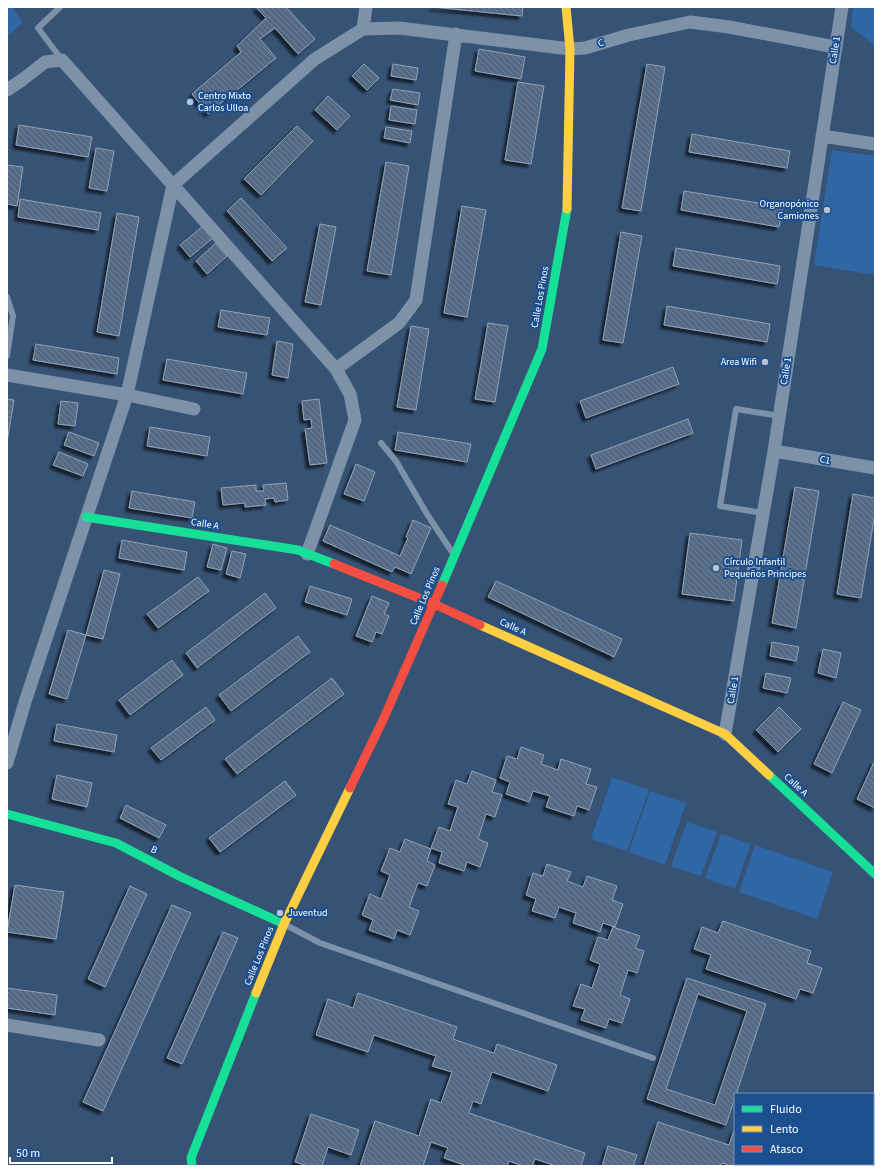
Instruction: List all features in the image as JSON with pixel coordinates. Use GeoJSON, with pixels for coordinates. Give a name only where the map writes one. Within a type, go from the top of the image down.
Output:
{"type":"FeatureCollection","features":[{"type":"Feature","properties":{"kind":"street"},"geometry":{"type":"LineString","coordinates":[[7,763],[25,702],[127,395],[173,185],[315,59],[363,29],[366,7]]}},
{"type":"Feature","properties":{"kind":"street","name":"Calle Los Pinos"},"geometry":{"type":"LineString","coordinates":[[192,1166],[191,1158],[200,1134],[284,924],[383,720],[434,604],[542,348],[567,209],[570,49],[566,7]]}},
{"type":"Feature","properties":{"kind":"street","name":"Calle 1"},"geometry":{"type":"LineString","coordinates":[[725,734],[780,416],[842,7]]}},
{"type":"Feature","properties":{"kind":"street","name":"C"},"geometry":{"type":"LineString","coordinates":[[363,29],[399,28],[570,49],[585,48],[629,35],[690,22],[729,27],[836,47]]}},
{"type":"Feature","properties":{"kind":"street"},"geometry":{"type":"LineString","coordinates":[[336,369],[399,323],[416,300],[456,34]]}},
{"type":"Feature","properties":{"kind":"street"},"geometry":{"type":"LineString","coordinates":[[7,90],[45,62],[62,60],[336,369],[350,394],[355,420],[307,554]]}},
{"type":"Feature","properties":{"kind":"street"},"geometry":{"type":"LineString","coordinates":[[822,136],[875,144]]}},
{"type":"Feature","properties":{"kind":"street"},"geometry":{"type":"LineString","coordinates":[[7,375],[127,395],[194,409]]}},
{"type":"Feature","properties":{"kind":"street","name":"C1"},"geometry":{"type":"LineString","coordinates":[[774,451],[875,468]]}},
{"type":"Feature","properties":{"kind":"street","name":"Calle A"},"geometry":{"type":"LineString","coordinates":[[86,517],[291,549],[307,554],[434,604],[725,734],[875,874]]}},
{"type":"Feature","properties":{"kind":"street","name":"B"},"geometry":{"type":"LineString","coordinates":[[7,814],[116,843],[180,877],[284,924]]}},
{"type":"Feature","properties":{"kind":"street"},"geometry":{"type":"LineString","coordinates":[[7,1025],[98,1040]]}},
{"type":"Feature","properties":{"kind":"lane"},"geometry":{"type":"LineString","coordinates":[[60,7],[38,28],[62,60]]}},
{"type":"Feature","properties":{"kind":"lane"},"geometry":{"type":"LineString","coordinates":[[7,297],[13,316],[7,356]]}},
{"type":"Feature","properties":{"kind":"lane"},"geometry":{"type":"LineString","coordinates":[[763,513],[720,506],[736,410],[780,416]]}},
{"type":"Feature","properties":{"kind":"lane"},"geometry":{"type":"LineString","coordinates":[[381,443],[396,461],[427,514],[454,555]]}},
{"type":"Feature","properties":{"kind":"lane"},"geometry":{"type":"LineString","coordinates":[[284,924],[320,943],[653,1058]]}},
{"type":"Feature","properties":{"kind":"shaded area"},"geometry":{"type":"Polygon","coordinates":[[[7,7],[12,7],[23,22],[7,37],[7,7]]]}},
{"type":"Feature","properties":{"kind":"shaded area"},"geometry":{"type":"Polygon","coordinates":[[[853,7],[875,7],[875,46],[851,27],[853,7]]]}},
{"type":"Feature","properties":{"kind":"shaded area"},"geometry":{"type":"Polygon","coordinates":[[[832,150],[875,156],[875,275],[814,265],[832,150]]]}},
{"type":"Feature","properties":{"kind":"shaded area"},"geometry":{"type":"Polygon","coordinates":[[[612,777],[649,790],[627,851],[591,839],[612,777]]]}},
{"type":"Feature","properties":{"kind":"shaded area"},"geometry":{"type":"Polygon","coordinates":[[[650,791],[686,803],[665,865],[629,852],[650,791]]]}},
{"type":"Feature","properties":{"kind":"shaded area"},"geometry":{"type":"Polygon","coordinates":[[[687,822],[717,832],[701,876],[671,866],[687,822]]]}},
{"type":"Feature","properties":{"kind":"shaded area"},"geometry":{"type":"Polygon","coordinates":[[[721,834],[751,844],[735,889],[705,878],[721,834]]]}},
{"type":"Feature","properties":{"kind":"shaded area"},"geometry":{"type":"Polygon","coordinates":[[[755,845],[833,872],[817,919],[739,892],[755,845]]]}},
{"type":"Feature","properties":{"kind":"building"},"geometry":{"type":"Polygon","coordinates":[[[256,7],[286,7],[315,39],[298,54],[275,28],[260,39],[276,58],[208,114],[192,94],[241,52],[237,46],[266,18],[256,7]]]}},
{"type":"Feature","properties":{"kind":"building"},"geometry":{"type":"Polygon","coordinates":[[[433,7],[523,7],[522,16],[433,7]]]}},
{"type":"Feature","properties":{"kind":"building"},"geometry":{"type":"Polygon","coordinates":[[[479,49],[525,57],[521,79],[475,71],[479,49]]]}},
{"type":"Feature","properties":{"kind":"building"},"geometry":{"type":"Polygon","coordinates":[[[364,64],[379,78],[367,90],[352,76],[364,64]]]}},
{"type":"Feature","properties":{"kind":"building"},"geometry":{"type":"Polygon","coordinates":[[[393,64],[418,68],[416,80],[391,76],[393,64]]]}},
{"type":"Feature","properties":{"kind":"building"},"geometry":{"type":"Polygon","coordinates":[[[647,64],[665,67],[641,211],[622,208],[647,64]]]}},
{"type":"Feature","properties":{"kind":"building"},"geometry":{"type":"Polygon","coordinates":[[[518,82],[544,86],[531,164],[505,160],[518,82]]]}},
{"type":"Feature","properties":{"kind":"building"},"geometry":{"type":"Polygon","coordinates":[[[393,89],[420,93],[418,105],[390,100],[393,89]]]}},
{"type":"Feature","properties":{"kind":"building"},"geometry":{"type":"Polygon","coordinates":[[[328,96],[350,116],[337,130],[315,110],[328,96]]]}},
{"type":"Feature","properties":{"kind":"building"},"geometry":{"type":"Polygon","coordinates":[[[391,106],[417,110],[415,124],[389,120],[391,106]]]}},
{"type":"Feature","properties":{"kind":"building"},"geometry":{"type":"Polygon","coordinates":[[[19,125],[92,137],[88,157],[16,145],[19,125]]]}},
{"type":"Feature","properties":{"kind":"building"},"geometry":{"type":"Polygon","coordinates":[[[297,126],[313,141],[261,195],[244,179],[297,126]]]}},
{"type":"Feature","properties":{"kind":"building"},"geometry":{"type":"Polygon","coordinates":[[[386,127],[412,131],[410,143],[384,138],[386,127]]]}},
{"type":"Feature","properties":{"kind":"building"},"geometry":{"type":"Polygon","coordinates":[[[692,134],[790,151],[787,168],[689,152],[692,134]]]}},
{"type":"Feature","properties":{"kind":"building"},"geometry":{"type":"Polygon","coordinates":[[[96,148],[114,151],[107,191],[89,188],[96,148]]]}},
{"type":"Feature","properties":{"kind":"building"},"geometry":{"type":"Polygon","coordinates":[[[386,162],[409,166],[391,275],[367,271],[386,162]]]}},
{"type":"Feature","properties":{"kind":"building"},"geometry":{"type":"Polygon","coordinates":[[[7,165],[23,167],[17,206],[7,204],[7,165]]]}},
{"type":"Feature","properties":{"kind":"building"},"geometry":{"type":"Polygon","coordinates":[[[684,191],[783,207],[779,227],[681,210],[684,191]]]}},
{"type":"Feature","properties":{"kind":"building"},"geometry":{"type":"Polygon","coordinates":[[[241,198],[287,248],[272,261],[227,211],[241,198]]]}},
{"type":"Feature","properties":{"kind":"building"},"geometry":{"type":"Polygon","coordinates":[[[20,199],[101,213],[98,230],[18,217],[20,199]]]}},
{"type":"Feature","properties":{"kind":"building"},"geometry":{"type":"Polygon","coordinates":[[[462,206],[486,210],[467,317],[444,313],[462,206]]]}},
{"type":"Feature","properties":{"kind":"building"},"geometry":{"type":"Polygon","coordinates":[[[117,213],[139,217],[119,336],[97,332],[117,213]]]}},
{"type":"Feature","properties":{"kind":"building"},"geometry":{"type":"Polygon","coordinates":[[[320,224],[336,227],[321,305],[305,302],[320,224]]]}},
{"type":"Feature","properties":{"kind":"building"},"geometry":{"type":"Polygon","coordinates":[[[203,226],[213,238],[190,257],[180,245],[203,226]]]}},
{"type":"Feature","properties":{"kind":"building"},"geometry":{"type":"Polygon","coordinates":[[[621,232],[642,236],[623,343],[603,340],[621,232]]]}},
{"type":"Feature","properties":{"kind":"building"},"geometry":{"type":"Polygon","coordinates":[[[216,243],[227,256],[207,274],[196,261],[216,243]]]}},
{"type":"Feature","properties":{"kind":"building"},"geometry":{"type":"Polygon","coordinates":[[[676,248],[780,266],[777,284],[673,266],[676,248]]]}},
{"type":"Feature","properties":{"kind":"building"},"geometry":{"type":"Polygon","coordinates":[[[667,306],[770,324],[767,342],[664,325],[667,306]]]}},
{"type":"Feature","properties":{"kind":"building"},"geometry":{"type":"Polygon","coordinates":[[[221,310],[270,318],[267,335],[218,327],[221,310]]]}},
{"type":"Feature","properties":{"kind":"building"},"geometry":{"type":"Polygon","coordinates":[[[488,323],[508,326],[495,402],[475,399],[488,323]]]}},
{"type":"Feature","properties":{"kind":"building"},"geometry":{"type":"Polygon","coordinates":[[[411,326],[429,329],[416,410],[397,407],[411,326]]]}},
{"type":"Feature","properties":{"kind":"building"},"geometry":{"type":"Polygon","coordinates":[[[277,341],[293,344],[288,378],[272,375],[277,341]]]}},
{"type":"Feature","properties":{"kind":"building"},"geometry":{"type":"Polygon","coordinates":[[[36,344],[119,358],[117,374],[33,360],[36,344]]]}},
{"type":"Feature","properties":{"kind":"building"},"geometry":{"type":"Polygon","coordinates":[[[167,359],[247,373],[243,394],[163,380],[167,359]]]}},
{"type":"Feature","properties":{"kind":"building"},"geometry":{"type":"Polygon","coordinates":[[[673,367],[679,384],[586,418],[580,401],[673,367]]]}},
{"type":"Feature","properties":{"kind":"building"},"geometry":{"type":"Polygon","coordinates":[[[7,399],[14,400],[7,442],[7,399]]]}},
{"type":"Feature","properties":{"kind":"building"},"geometry":{"type":"Polygon","coordinates":[[[319,399],[327,463],[310,465],[305,429],[312,428],[311,419],[304,420],[302,401],[319,399]]]}},
{"type":"Feature","properties":{"kind":"building"},"geometry":{"type":"Polygon","coordinates":[[[61,401],[78,403],[75,426],[58,424],[61,401]]]}},
{"type":"Feature","properties":{"kind":"building"},"geometry":{"type":"Polygon","coordinates":[[[688,419],[693,433],[596,469],[591,455],[688,419]]]}},
{"type":"Feature","properties":{"kind":"building"},"geometry":{"type":"Polygon","coordinates":[[[150,427],[210,437],[207,456],[147,446],[150,427]]]}},
{"type":"Feature","properties":{"kind":"building"},"geometry":{"type":"Polygon","coordinates":[[[69,432],[99,443],[94,456],[64,445],[69,432]]]}},
{"type":"Feature","properties":{"kind":"building"},"geometry":{"type":"Polygon","coordinates":[[[398,432],[471,444],[467,462],[395,450],[398,432]]]}},
{"type":"Feature","properties":{"kind":"building"},"geometry":{"type":"Polygon","coordinates":[[[59,452],[88,464],[83,476],[53,465],[59,452]]]}},
{"type":"Feature","properties":{"kind":"building"},"geometry":{"type":"Polygon","coordinates":[[[356,464],[375,472],[364,501],[344,494],[356,464]]]}},
{"type":"Feature","properties":{"kind":"building"},"geometry":{"type":"Polygon","coordinates":[[[286,483],[288,500],[275,502],[274,498],[265,499],[266,505],[245,507],[245,503],[223,505],[221,488],[256,485],[256,491],[264,491],[263,485],[286,483]]]}},
{"type":"Feature","properties":{"kind":"building"},"geometry":{"type":"Polygon","coordinates":[[[795,487],[819,491],[796,628],[772,623],[795,487]]]}},
{"type":"Feature","properties":{"kind":"building"},"geometry":{"type":"Polygon","coordinates":[[[132,491],[195,502],[192,518],[129,508],[132,491]]]}},
{"type":"Feature","properties":{"kind":"building"},"geometry":{"type":"Polygon","coordinates":[[[853,494],[875,498],[875,513],[861,598],[837,594],[853,494]]]}},
{"type":"Feature","properties":{"kind":"building"},"geometry":{"type":"Polygon","coordinates":[[[413,520],[431,528],[411,574],[395,567],[392,572],[323,541],[330,525],[400,556],[408,538],[406,537],[413,520]]]}},
{"type":"Feature","properties":{"kind":"building"},"geometry":{"type":"Polygon","coordinates":[[[690,533],[742,540],[734,601],[682,594],[690,533]]]}},
{"type":"Feature","properties":{"kind":"building"},"geometry":{"type":"Polygon","coordinates":[[[122,540],[187,552],[184,570],[119,558],[122,540]]]}},
{"type":"Feature","properties":{"kind":"building"},"geometry":{"type":"Polygon","coordinates":[[[213,544],[227,548],[221,570],[207,567],[213,544]]]}},
{"type":"Feature","properties":{"kind":"building"},"geometry":{"type":"Polygon","coordinates":[[[232,551],[246,554],[240,578],[226,574],[232,551]]]}},
{"type":"Feature","properties":{"kind":"building"},"geometry":{"type":"Polygon","coordinates":[[[104,570],[120,574],[103,639],[86,635],[104,570]]]}},
{"type":"Feature","properties":{"kind":"building"},"geometry":{"type":"Polygon","coordinates":[[[198,577],[209,591],[158,628],[147,614],[198,577]]]}},
{"type":"Feature","properties":{"kind":"building"},"geometry":{"type":"Polygon","coordinates":[[[496,581],[622,639],[614,657],[488,597],[496,581]]]}},
{"type":"Feature","properties":{"kind":"building"},"geometry":{"type":"Polygon","coordinates":[[[310,586],[352,599],[347,615],[305,602],[310,586]]]}},
{"type":"Feature","properties":{"kind":"building"},"geometry":{"type":"Polygon","coordinates":[[[265,593],[276,608],[197,668],[186,653],[265,593]]]}},
{"type":"Feature","properties":{"kind":"building"},"geometry":{"type":"Polygon","coordinates":[[[372,596],[389,603],[384,614],[389,616],[382,634],[376,632],[372,642],[356,636],[372,596]]]}},
{"type":"Feature","properties":{"kind":"building"},"geometry":{"type":"Polygon","coordinates":[[[68,630],[86,635],[67,699],[49,694],[68,630]]]}},
{"type":"Feature","properties":{"kind":"building"},"geometry":{"type":"Polygon","coordinates":[[[298,636],[310,652],[231,711],[219,695],[298,636]]]}},
{"type":"Feature","properties":{"kind":"building"},"geometry":{"type":"Polygon","coordinates":[[[772,642],[799,647],[796,661],[770,656],[772,642]]]}},
{"type":"Feature","properties":{"kind":"building"},"geometry":{"type":"Polygon","coordinates":[[[823,649],[841,653],[836,678],[818,673],[823,649]]]}},
{"type":"Feature","properties":{"kind":"building"},"geometry":{"type":"Polygon","coordinates":[[[172,660],[183,675],[130,715],[119,700],[172,660]]]}},
{"type":"Feature","properties":{"kind":"building"},"geometry":{"type":"Polygon","coordinates":[[[766,673],[791,678],[787,693],[763,688],[766,673]]]}},
{"type":"Feature","properties":{"kind":"building"},"geometry":{"type":"Polygon","coordinates":[[[332,678],[344,694],[237,774],[225,759],[332,678]]]}},
{"type":"Feature","properties":{"kind":"building"},"geometry":{"type":"Polygon","coordinates":[[[843,702],[861,710],[832,773],[814,764],[843,702]]]}},
{"type":"Feature","properties":{"kind":"building"},"geometry":{"type":"Polygon","coordinates":[[[206,707],[215,720],[161,760],[151,748],[206,707]]]}},
{"type":"Feature","properties":{"kind":"building"},"geometry":{"type":"Polygon","coordinates":[[[779,707],[801,729],[778,752],[756,730],[779,707]]]}},
{"type":"Feature","properties":{"kind":"building"},"geometry":{"type":"Polygon","coordinates":[[[57,724],[117,735],[114,752],[54,741],[57,724]]]}},
{"type":"Feature","properties":{"kind":"building"},"geometry":{"type":"Polygon","coordinates":[[[521,747],[544,755],[541,764],[558,770],[561,759],[591,769],[586,784],[597,787],[589,810],[577,806],[574,816],[546,807],[550,796],[533,791],[529,802],[506,794],[510,782],[500,778],[507,756],[517,759],[521,747]]]}},
{"type":"Feature","properties":{"kind":"building"},"geometry":{"type":"Polygon","coordinates":[[[875,760],[875,808],[857,799],[875,760]]]}},
{"type":"Feature","properties":{"kind":"building"},"geometry":{"type":"Polygon","coordinates":[[[472,771],[496,780],[492,792],[502,795],[495,817],[486,814],[478,839],[488,843],[480,867],[467,862],[464,871],[439,863],[442,852],[431,848],[439,827],[450,831],[458,807],[448,804],[456,780],[467,784],[472,771]]]}},
{"type":"Feature","properties":{"kind":"building"},"geometry":{"type":"Polygon","coordinates":[[[57,775],[92,783],[87,807],[52,799],[57,775]]]}},
{"type":"Feature","properties":{"kind":"building"},"geometry":{"type":"Polygon","coordinates":[[[285,781],[296,795],[220,852],[209,838],[285,781]]]}},
{"type":"Feature","properties":{"kind":"building"},"geometry":{"type":"Polygon","coordinates":[[[126,805],[166,825],[159,838],[120,818],[126,805]]]}},
{"type":"Feature","properties":{"kind":"building"},"geometry":{"type":"Polygon","coordinates":[[[405,839],[431,849],[427,861],[435,865],[427,886],[418,883],[409,907],[419,911],[410,935],[397,930],[394,939],[369,930],[373,920],[362,915],[370,894],[381,899],[390,875],[381,871],[390,848],[400,852],[405,839]]]}},
{"type":"Feature","properties":{"kind":"building"},"geometry":{"type":"Polygon","coordinates":[[[547,864],[571,872],[567,881],[583,887],[587,876],[617,886],[612,900],[623,904],[615,927],[603,923],[600,932],[573,923],[576,913],[559,907],[555,918],[532,911],[536,899],[526,895],[533,873],[543,876],[547,864]]]}},
{"type":"Feature","properties":{"kind":"building"},"geometry":{"type":"Polygon","coordinates":[[[15,885],[64,892],[56,939],[7,932],[15,885]]]}},
{"type":"Feature","properties":{"kind":"building"},"geometry":{"type":"Polygon","coordinates":[[[130,886],[147,894],[105,987],[88,979],[130,886]]]}},
{"type":"Feature","properties":{"kind":"building"},"geometry":{"type":"Polygon","coordinates":[[[172,905],[191,913],[103,1111],[83,1102],[172,905]]]}},
{"type":"Feature","properties":{"kind":"building"},"geometry":{"type":"Polygon","coordinates":[[[723,921],[811,951],[807,963],[822,968],[813,993],[800,989],[796,999],[706,969],[711,955],[694,949],[702,927],[718,933],[723,921]]]}},
{"type":"Feature","properties":{"kind":"building"},"geometry":{"type":"Polygon","coordinates":[[[613,927],[640,936],[635,948],[644,951],[637,973],[628,970],[620,995],[630,999],[622,1023],[609,1019],[606,1028],[581,1020],[585,1009],[573,1006],[581,984],[592,988],[600,964],[590,960],[598,937],[608,940],[613,927]]]}},
{"type":"Feature","properties":{"kind":"building"},"geometry":{"type":"Polygon","coordinates":[[[223,932],[238,938],[182,1064],[167,1058],[223,932]]]}},
{"type":"Feature","properties":{"kind":"building"},"geometry":{"type":"Polygon","coordinates":[[[687,978],[766,1004],[737,1093],[734,1093],[734,1101],[726,1125],[647,1099],[687,978]],[[698,994],[666,1089],[715,1105],[747,1011],[698,994]]]}},
{"type":"Feature","properties":{"kind":"building"},"geometry":{"type":"Polygon","coordinates":[[[7,988],[57,995],[55,1015],[7,1008],[7,988]]]}},
{"type":"Feature","properties":{"kind":"building"},"geometry":{"type":"Polygon","coordinates":[[[358,993],[457,1027],[453,1039],[494,1053],[497,1044],[557,1065],[548,1091],[492,1072],[481,1104],[473,1101],[469,1113],[585,1153],[581,1166],[556,1166],[535,1159],[532,1166],[523,1166],[509,1161],[507,1166],[467,1166],[444,1158],[448,1148],[431,1142],[423,1166],[360,1166],[375,1121],[419,1136],[431,1099],[441,1103],[452,1072],[432,1066],[436,1056],[374,1035],[368,1052],[316,1035],[328,999],[353,1008],[358,993]]]}},
{"type":"Feature","properties":{"kind":"building"},"geometry":{"type":"Polygon","coordinates":[[[311,1114],[359,1130],[351,1155],[328,1147],[322,1166],[308,1166],[295,1162],[311,1114]]]}},
{"type":"Feature","properties":{"kind":"building"},"geometry":{"type":"Polygon","coordinates":[[[658,1122],[729,1145],[734,1131],[734,1165],[754,1165],[731,1166],[722,1163],[721,1166],[644,1166],[658,1122]]]}},
{"type":"Feature","properties":{"kind":"building"},"geometry":{"type":"Polygon","coordinates":[[[608,1146],[637,1155],[633,1166],[602,1166],[608,1146]]]}},
{"type":"Feature","properties":{"kind":"traffic: fast"},"geometry":{"type":"LineString","coordinates":[[442,585],[542,349],[567,209]]}},
{"type":"Feature","properties":{"kind":"traffic: fast"},"geometry":{"type":"LineString","coordinates":[[86,517],[298,550],[334,564]]}},
{"type":"Feature","properties":{"kind":"traffic: fast"},"geometry":{"type":"LineString","coordinates":[[769,775],[875,874]]}},
{"type":"Feature","properties":{"kind":"traffic: fast"},"geometry":{"type":"LineString","coordinates":[[7,814],[116,843],[181,877],[284,924]]}},
{"type":"Feature","properties":{"kind":"traffic: fast"},"geometry":{"type":"LineString","coordinates":[[192,1166],[191,1158],[256,993]]}},
{"type":"Feature","properties":{"kind":"traffic: slow"},"geometry":{"type":"LineString","coordinates":[[566,7],[570,49],[567,209]]}},
{"type":"Feature","properties":{"kind":"traffic: slow"},"geometry":{"type":"LineString","coordinates":[[480,625],[725,734],[769,775]]}},
{"type":"Feature","properties":{"kind":"traffic: slow"},"geometry":{"type":"LineString","coordinates":[[256,993],[284,924],[350,788]]}},
{"type":"Feature","properties":{"kind":"traffic: jam"},"geometry":{"type":"LineString","coordinates":[[334,564],[434,604],[480,625]]}},
{"type":"Feature","properties":{"kind":"traffic: jam"},"geometry":{"type":"LineString","coordinates":[[350,788],[383,720],[442,585]]}},
{"type":"Feature","properties":{"kind":"place","name":"Centro Mixto Carlos Ulloa"},"geometry":{"type":"Point","coordinates":[190,102]}},
{"type":"Feature","properties":{"kind":"place","name":"Organopónico Camiones"},"geometry":{"type":"Point","coordinates":[827,210]}},
{"type":"Feature","properties":{"kind":"place","name":"Area Wifi"},"geometry":{"type":"Point","coordinates":[765,362]}},
{"type":"Feature","properties":{"kind":"place","name":"Círculo Infantil Pequeños Principes"},"geometry":{"type":"Point","coordinates":[716,568]}},
{"type":"Feature","properties":{"kind":"place","name":"Juventud"},"geometry":{"type":"Point","coordinates":[280,913]}}]}
